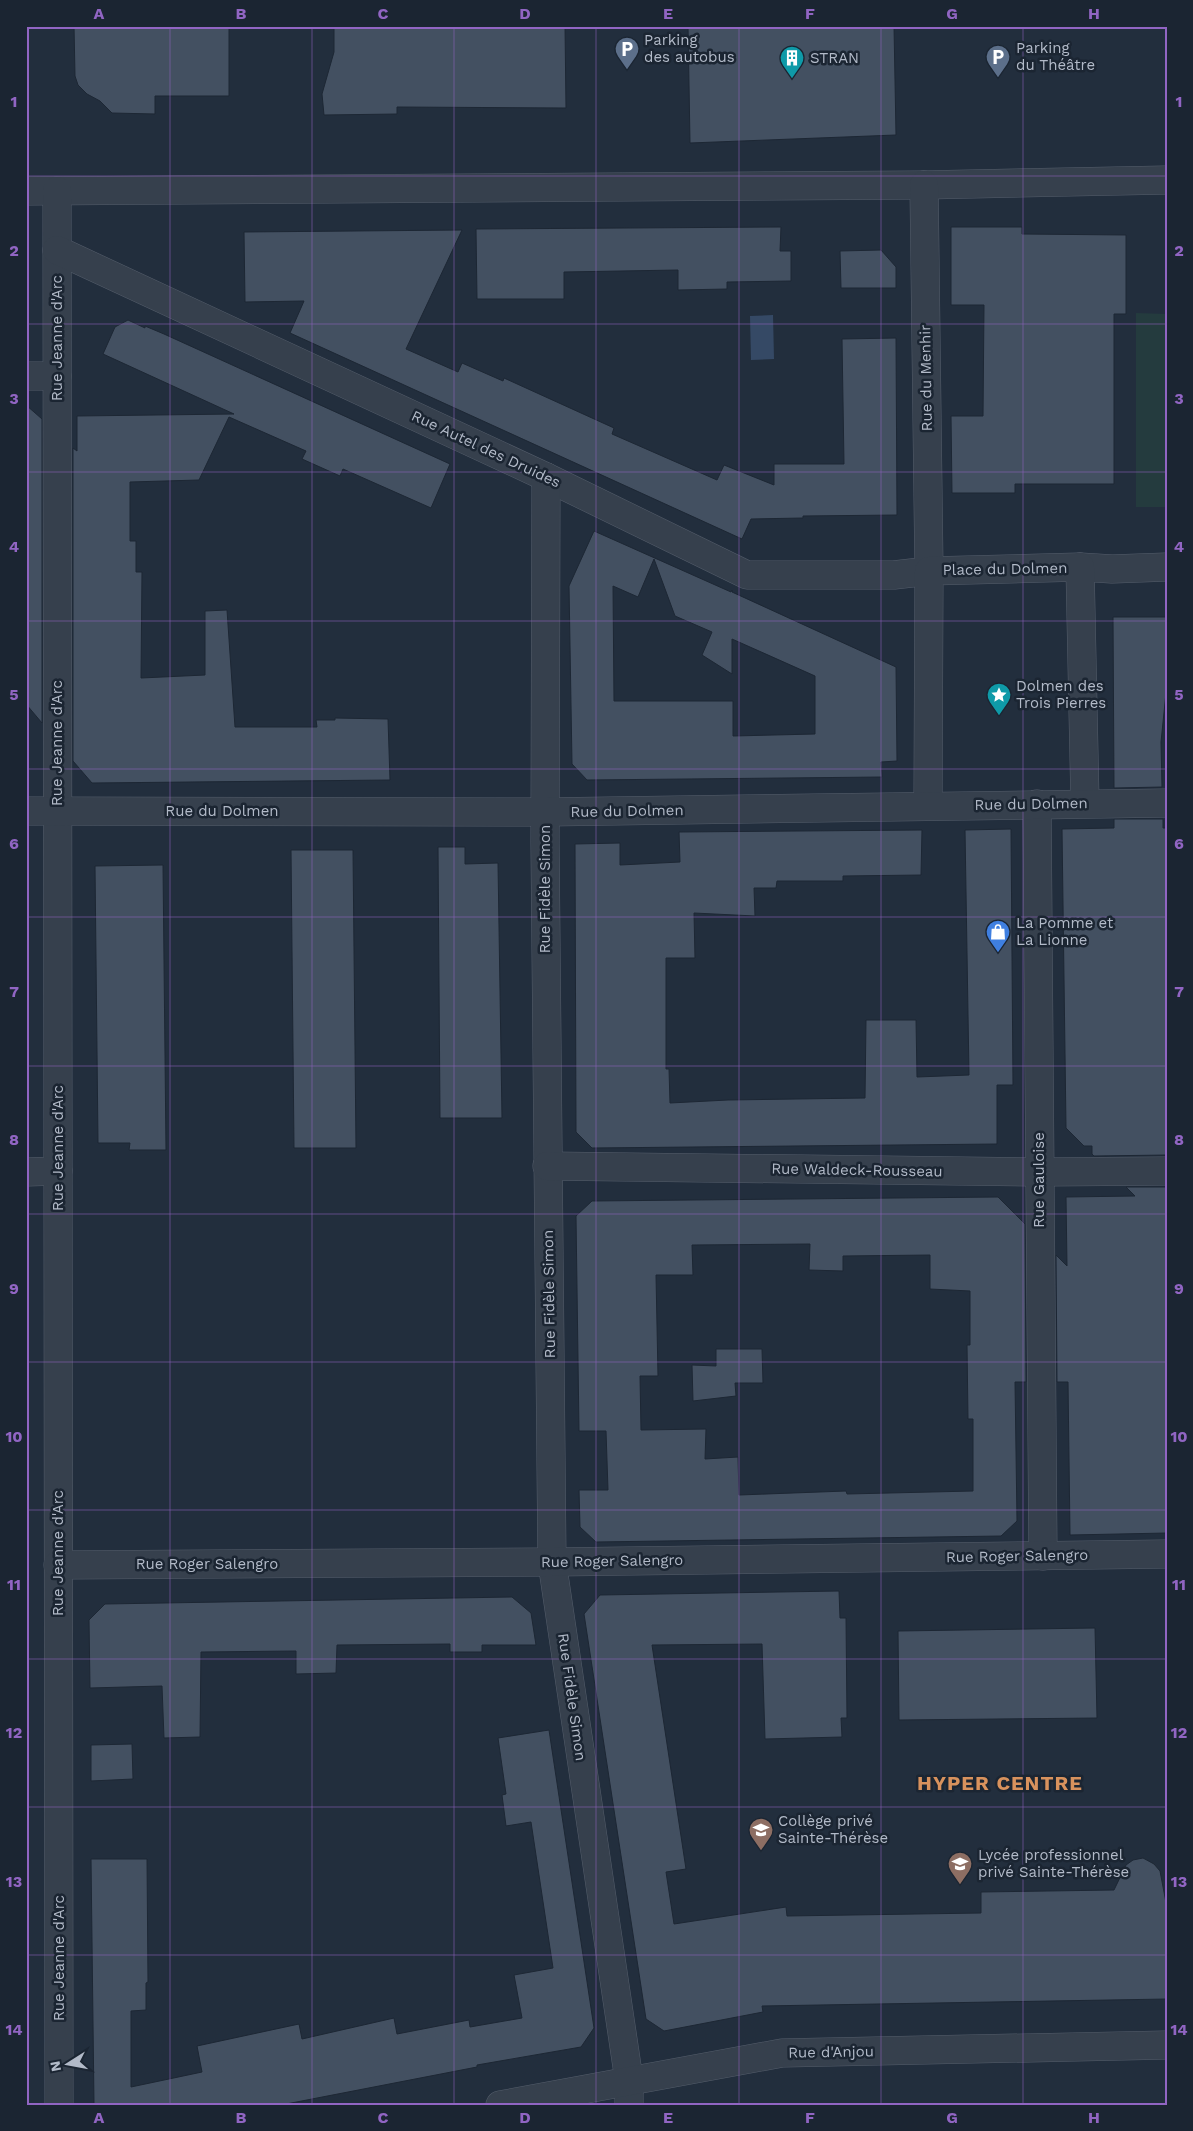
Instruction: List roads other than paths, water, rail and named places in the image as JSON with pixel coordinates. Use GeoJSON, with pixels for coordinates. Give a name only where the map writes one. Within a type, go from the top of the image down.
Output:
{"type":"FeatureCollection","features":[{"type":"Feature","properties":{"kind":"street"},"geometry":{"type":"LineString","coordinates":[[26,191],[924,185],[1167,180]]}},
{"type":"Feature","properties":{"kind":"street","name":"Rue du Menhir"},"geometry":{"type":"LineString","coordinates":[[924,185],[929,571]]}},
{"type":"Feature","properties":{"kind":"street","name":"Rue Jeanne d'Arc"},"geometry":{"type":"LineString","coordinates":[[57,191],[59,2105]]}},
{"type":"Feature","properties":{"kind":"street","name":"Rue Autel des Druides"},"geometry":{"type":"LineString","coordinates":[[57,250],[546,477],[747,575],[894,575],[929,571]]}},
{"type":"Feature","properties":{"kind":"street"},"geometry":{"type":"LineString","coordinates":[[26,376],[57,376]]}},
{"type":"Feature","properties":{"kind":"street","name":"Rue Fidèle Simon"},"geometry":{"type":"LineString","coordinates":[[546,477],[545,812],[552,1562],[629,2092]]}},
{"type":"Feature","properties":{"kind":"street"},"geometry":{"type":"LineString","coordinates":[[1080,567],[1112,569],[1167,568]]}},
{"type":"Feature","properties":{"kind":"street","name":"Place du Dolmen"},"geometry":{"type":"LineString","coordinates":[[928,806],[929,571],[1080,567],[1086,803]]}},
{"type":"Feature","properties":{"kind":"street","name":"Rue du Dolmen"},"geometry":{"type":"LineString","coordinates":[[26,810],[545,812],[1167,803]]}},
{"type":"Feature","properties":{"kind":"street","name":"Rue Gauloise"},"geometry":{"type":"LineString","coordinates":[[1037,804],[1042,1556]]}},
{"type":"Feature","properties":{"kind":"street","name":"Rue Waldeck-Rousseau"},"geometry":{"type":"LineString","coordinates":[[547,1166],[1040,1172],[1167,1171]]}},
{"type":"Feature","properties":{"kind":"street"},"geometry":{"type":"LineString","coordinates":[[26,1172],[58,1171]]}},
{"type":"Feature","properties":{"kind":"street","name":"Rue Roger Salengro"},"geometry":{"type":"LineString","coordinates":[[58,1565],[552,1562],[1167,1554]]}},
{"type":"Feature","properties":{"kind":"street","name":"Rue d'Anjou"},"geometry":{"type":"LineString","coordinates":[[500,2105],[629,2092],[782,2052],[1167,2045]]}},
{"type":"Feature","properties":{"kind":"water"},"geometry":{"type":"Polygon","coordinates":[[[773,315],[774,359],[751,360],[750,316],[773,315]]]}},
{"type":"Feature","properties":{"kind":"place","name":"Parking des autobus"},"geometry":{"type":"Point","coordinates":[627,70]}},
{"type":"Feature","properties":{"kind":"place","name":"Parking du Théâtre"},"geometry":{"type":"Point","coordinates":[998,78]}},
{"type":"Feature","properties":{"kind":"place","name":"STRAN"},"geometry":{"type":"Point","coordinates":[792,79]}},
{"type":"Feature","properties":{"kind":"place","name":"Dolmen des Trois Pierres"},"geometry":{"type":"Point","coordinates":[999,716]}},
{"type":"Feature","properties":{"kind":"place","name":"La Pomme et La Lionne"},"geometry":{"type":"Point","coordinates":[998,953]}},
{"type":"Feature","properties":{"kind":"place","name":"Collège privé Sainte-Thérèse"},"geometry":{"type":"Point","coordinates":[761,1851]}},
{"type":"Feature","properties":{"kind":"place","name":"Lycée professionnel privé Sainte-Thérèse"},"geometry":{"type":"Point","coordinates":[960,1885]}},
{"type":"Feature","properties":{"kind":"district","name":"HYPER CENTRE"},"geometry":{"type":"Point","coordinates":[1000,1783]}}]}
